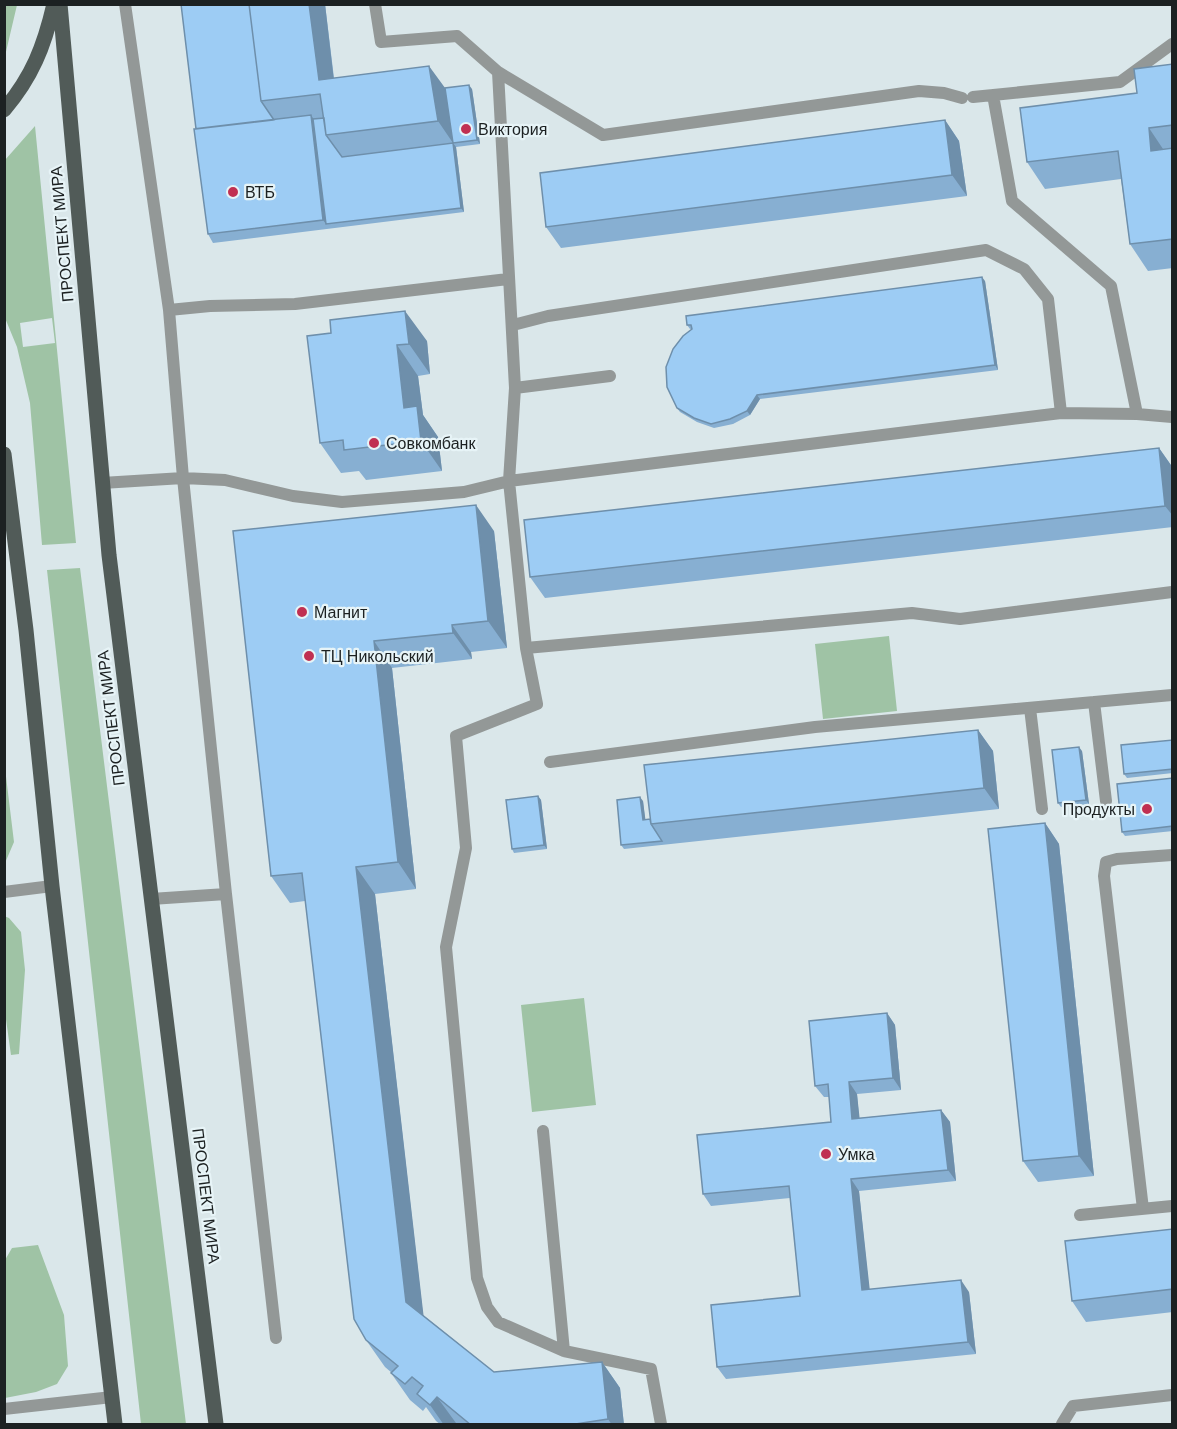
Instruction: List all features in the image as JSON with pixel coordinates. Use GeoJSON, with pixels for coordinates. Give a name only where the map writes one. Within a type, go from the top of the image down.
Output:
{"type":"FeatureCollection","features":[{"type":"Feature","properties":{"kind":"main road"},"geometry":{"type":"LineString","coordinates":[[4,110],[32,72],[48,32],[54,4]]}},
{"type":"Feature","properties":{"kind":"main road","name":"ПРОСПЕКТ МИРА"},"geometry":{"type":"LineString","coordinates":[[60,4],[108,555],[216,1425]]}},
{"type":"Feature","properties":{"kind":"main road"},"geometry":{"type":"LineString","coordinates":[[4,454],[26,630],[52,886],[115,1425]]}},
{"type":"Feature","properties":{"kind":"lane"},"geometry":{"type":"LineString","coordinates":[[125,4],[169,310],[183,478],[226,894],[276,1338]]}},
{"type":"Feature","properties":{"kind":"lane"},"geometry":{"type":"LineString","coordinates":[[375,4],[381,42],[457,36],[498,72],[603,135],[919,91],[968,97],[1120,82],[1173,44]]}},
{"type":"Feature","properties":{"kind":"lane"},"geometry":{"type":"LineString","coordinates":[[498,72],[515,388],[509,481],[526,648],[537,704],[456,736],[466,848],[446,947],[477,1278],[487,1307],[498,1322],[564,1351],[651,1368],[661,1425]]}},
{"type":"Feature","properties":{"kind":"lane"},"geometry":{"type":"LineString","coordinates":[[993,95],[1012,201],[1111,286],[1137,414]]}},
{"type":"Feature","properties":{"kind":"lane"},"geometry":{"type":"LineString","coordinates":[[513,325],[548,316],[986,250],[1024,269],[1048,299],[1061,413]]}},
{"type":"Feature","properties":{"kind":"lane"},"geometry":{"type":"LineString","coordinates":[[169,310],[210,306],[295,304],[508,279]]}},
{"type":"Feature","properties":{"kind":"lane"},"geometry":{"type":"LineString","coordinates":[[515,388],[610,376]]}},
{"type":"Feature","properties":{"kind":"lane"},"geometry":{"type":"LineString","coordinates":[[102,483],[183,478],[225,480],[293,496],[342,502],[464,492],[509,481],[1061,413],[1173,417]]}},
{"type":"Feature","properties":{"kind":"lane"},"geometry":{"type":"LineString","coordinates":[[526,648],[912,613],[960,619],[1173,592]]}},
{"type":"Feature","properties":{"kind":"lane"},"geometry":{"type":"LineString","coordinates":[[550,762],[815,727],[1173,695]]}},
{"type":"Feature","properties":{"kind":"lane"},"geometry":{"type":"LineString","coordinates":[[1094,702],[1106,801]]}},
{"type":"Feature","properties":{"kind":"lane"},"geometry":{"type":"LineString","coordinates":[[1030,708],[1042,809]]}},
{"type":"Feature","properties":{"kind":"lane"},"geometry":{"type":"LineString","coordinates":[[1143,1209],[1104,876],[1106,862],[1117,859],[1173,855]]}},
{"type":"Feature","properties":{"kind":"lane"},"geometry":{"type":"LineString","coordinates":[[4,892],[52,886]]}},
{"type":"Feature","properties":{"kind":"lane"},"geometry":{"type":"LineString","coordinates":[[151,899],[226,894]]}},
{"type":"Feature","properties":{"kind":"lane"},"geometry":{"type":"LineString","coordinates":[[543,1131],[564,1351]]}},
{"type":"Feature","properties":{"kind":"lane"},"geometry":{"type":"LineString","coordinates":[[1080,1215],[1173,1206]]}},
{"type":"Feature","properties":{"kind":"lane"},"geometry":{"type":"LineString","coordinates":[[1062,1425],[1073,1406],[1173,1395]]}},
{"type":"Feature","properties":{"kind":"lane"},"geometry":{"type":"LineString","coordinates":[[4,1409],[112,1397]]}},
{"type":"Feature","properties":{"kind":"green space"},"geometry":{"type":"Polygon","coordinates":[[[4,5],[17,5],[5,56],[4,5]]]}},
{"type":"Feature","properties":{"kind":"green space"},"geometry":{"type":"Polygon","coordinates":[[[35,126],[76,543],[42,545],[30,403],[17,347],[5,318],[5,160],[35,126]],[[52,318],[20,323],[23,347],[55,343],[52,318]]]}},
{"type":"Feature","properties":{"kind":"green space"},"geometry":{"type":"Polygon","coordinates":[[[80,568],[186,1424],[141,1424],[47,570],[80,568]]]}},
{"type":"Feature","properties":{"kind":"green space"},"geometry":{"type":"Polygon","coordinates":[[[889,636],[897,711],[823,719],[815,644],[889,636]]]}},
{"type":"Feature","properties":{"kind":"green space"},"geometry":{"type":"Polygon","coordinates":[[[4,760],[14,842],[5,863],[4,863],[4,760]]]}},
{"type":"Feature","properties":{"kind":"green space"},"geometry":{"type":"Polygon","coordinates":[[[4,916],[9,918],[21,932],[25,970],[19,1054],[11,1055],[4,1005],[4,916]]]}},
{"type":"Feature","properties":{"kind":"green space"},"geometry":{"type":"Polygon","coordinates":[[[584,998],[596,1105],[532,1112],[521,1005],[584,998]]]}},
{"type":"Feature","properties":{"kind":"green space"},"geometry":{"type":"Polygon","coordinates":[[[38,1245],[64,1315],[68,1366],[57,1384],[36,1392],[5,1398],[5,1260],[12,1248],[38,1245]]]}},
{"type":"Feature","properties":{"kind":"building"},"geometry":{"type":"Polygon","coordinates":[[[181,4],[249,4],[261,101],[274,120],[196,129],[181,4]]]}},
{"type":"Feature","properties":{"kind":"building"},"geometry":{"type":"Polygon","coordinates":[[[249,4],[309,4],[319,80],[429,66],[438,121],[326,135],[320,94],[261,101],[249,4]]]}},
{"type":"Feature","properties":{"kind":"building"},"geometry":{"type":"Polygon","coordinates":[[[1173,64],[1173,125],[1149,128],[1151,151],[1173,148],[1173,239],[1130,244],[1118,151],[1027,162],[1020,108],[1137,93],[1134,69],[1173,64]]]}},
{"type":"Feature","properties":{"kind":"building","name":"Виктория"},"geometry":{"type":"Polygon","coordinates":[[[469,85],[477,140],[453,143],[445,88],[469,85]]]}},
{"type":"Feature","properties":{"kind":"building"},"geometry":{"type":"Polygon","coordinates":[[[311,115],[323,220],[208,234],[194,129],[311,115]]]}},
{"type":"Feature","properties":{"kind":"building"},"geometry":{"type":"Polygon","coordinates":[[[324,118],[326,135],[342,157],[453,143],[461,208],[326,224],[313,119],[324,118]]]}},
{"type":"Feature","properties":{"kind":"building"},"geometry":{"type":"Polygon","coordinates":[[[945,120],[952,175],[546,227],[540,173],[945,120]]]}},
{"type":"Feature","properties":{"kind":"building"},"geometry":{"type":"Polygon","coordinates":[[[982,277],[995,365],[757,395],[747,411],[711,424],[694,418],[677,408],[667,387],[666,367],[673,349],[692,329],[691,325],[687,325],[686,316],[982,277]]]}},
{"type":"Feature","properties":{"kind":"building"},"geometry":{"type":"Polygon","coordinates":[[[405,311],[409,344],[397,345],[404,408],[417,406],[421,441],[344,450],[343,440],[320,443],[307,336],[331,333],[330,320],[405,311]]]}},
{"type":"Feature","properties":{"kind":"building"},"geometry":{"type":"Polygon","coordinates":[[[1159,448],[1165,506],[530,577],[524,520],[1159,448]]]}},
{"type":"Feature","properties":{"kind":"building"},"geometry":{"type":"Polygon","coordinates":[[[476,505],[488,621],[452,625],[453,633],[374,641],[398,862],[356,867],[406,1302],[494,1372],[602,1362],[608,1419],[569,1425],[471,1425],[437,1397],[430,1405],[417,1394],[423,1386],[412,1377],[405,1384],[391,1373],[398,1366],[366,1340],[354,1319],[302,873],[271,876],[233,531],[476,505]]]}},
{"type":"Feature","properties":{"kind":"building"},"geometry":{"type":"Polygon","coordinates":[[[978,730],[984,788],[651,824],[644,765],[978,730]]]}},
{"type":"Feature","properties":{"kind":"building"},"geometry":{"type":"Polygon","coordinates":[[[1173,740],[1173,769],[1124,774],[1121,745],[1173,740]]]}},
{"type":"Feature","properties":{"kind":"building"},"geometry":{"type":"Polygon","coordinates":[[[1079,747],[1086,800],[1058,803],[1052,750],[1079,747]]]}},
{"type":"Feature","properties":{"kind":"building","name":"Продукты"},"geometry":{"type":"Polygon","coordinates":[[[1173,778],[1173,826],[1122,832],[1117,784],[1173,778]]]}},
{"type":"Feature","properties":{"kind":"building"},"geometry":{"type":"Polygon","coordinates":[[[538,796],[544,845],[512,849],[506,800],[538,796]]]}},
{"type":"Feature","properties":{"kind":"building"},"geometry":{"type":"Polygon","coordinates":[[[640,797],[643,820],[650,819],[662,841],[621,845],[617,800],[640,797]]]}},
{"type":"Feature","properties":{"kind":"building"},"geometry":{"type":"Polygon","coordinates":[[[1045,823],[1079,1156],[1023,1161],[988,829],[1045,823]]]}},
{"type":"Feature","properties":{"kind":"building"},"geometry":{"type":"Polygon","coordinates":[[[887,1013],[893,1078],[849,1082],[852,1119],[941,1110],[948,1170],[851,1179],[862,1290],[961,1280],[968,1342],[717,1367],[711,1305],[800,1296],[789,1186],[703,1194],[697,1135],[831,1122],[828,1084],[815,1086],[809,1021],[887,1013]]]}},
{"type":"Feature","properties":{"kind":"building"},"geometry":{"type":"Polygon","coordinates":[[[1173,1229],[1173,1289],[1072,1301],[1065,1241],[1173,1229]]]}},
{"type":"Feature","properties":{"kind":"place","name":"Виктория"},"geometry":{"type":"Point","coordinates":[466,129]}},
{"type":"Feature","properties":{"kind":"place","name":"ВТБ"},"geometry":{"type":"Point","coordinates":[233,192]}},
{"type":"Feature","properties":{"kind":"place","name":"Совкомбанк"},"geometry":{"type":"Point","coordinates":[374,443]}},
{"type":"Feature","properties":{"kind":"place","name":"Магнит"},"geometry":{"type":"Point","coordinates":[302,612]}},
{"type":"Feature","properties":{"kind":"place","name":"ТЦ Никольский"},"geometry":{"type":"Point","coordinates":[309,656]}},
{"type":"Feature","properties":{"kind":"place","name":"Продукты"},"geometry":{"type":"Point","coordinates":[1147,809]}},
{"type":"Feature","properties":{"kind":"place","name":"Умка"},"geometry":{"type":"Point","coordinates":[826,1154]}}]}
